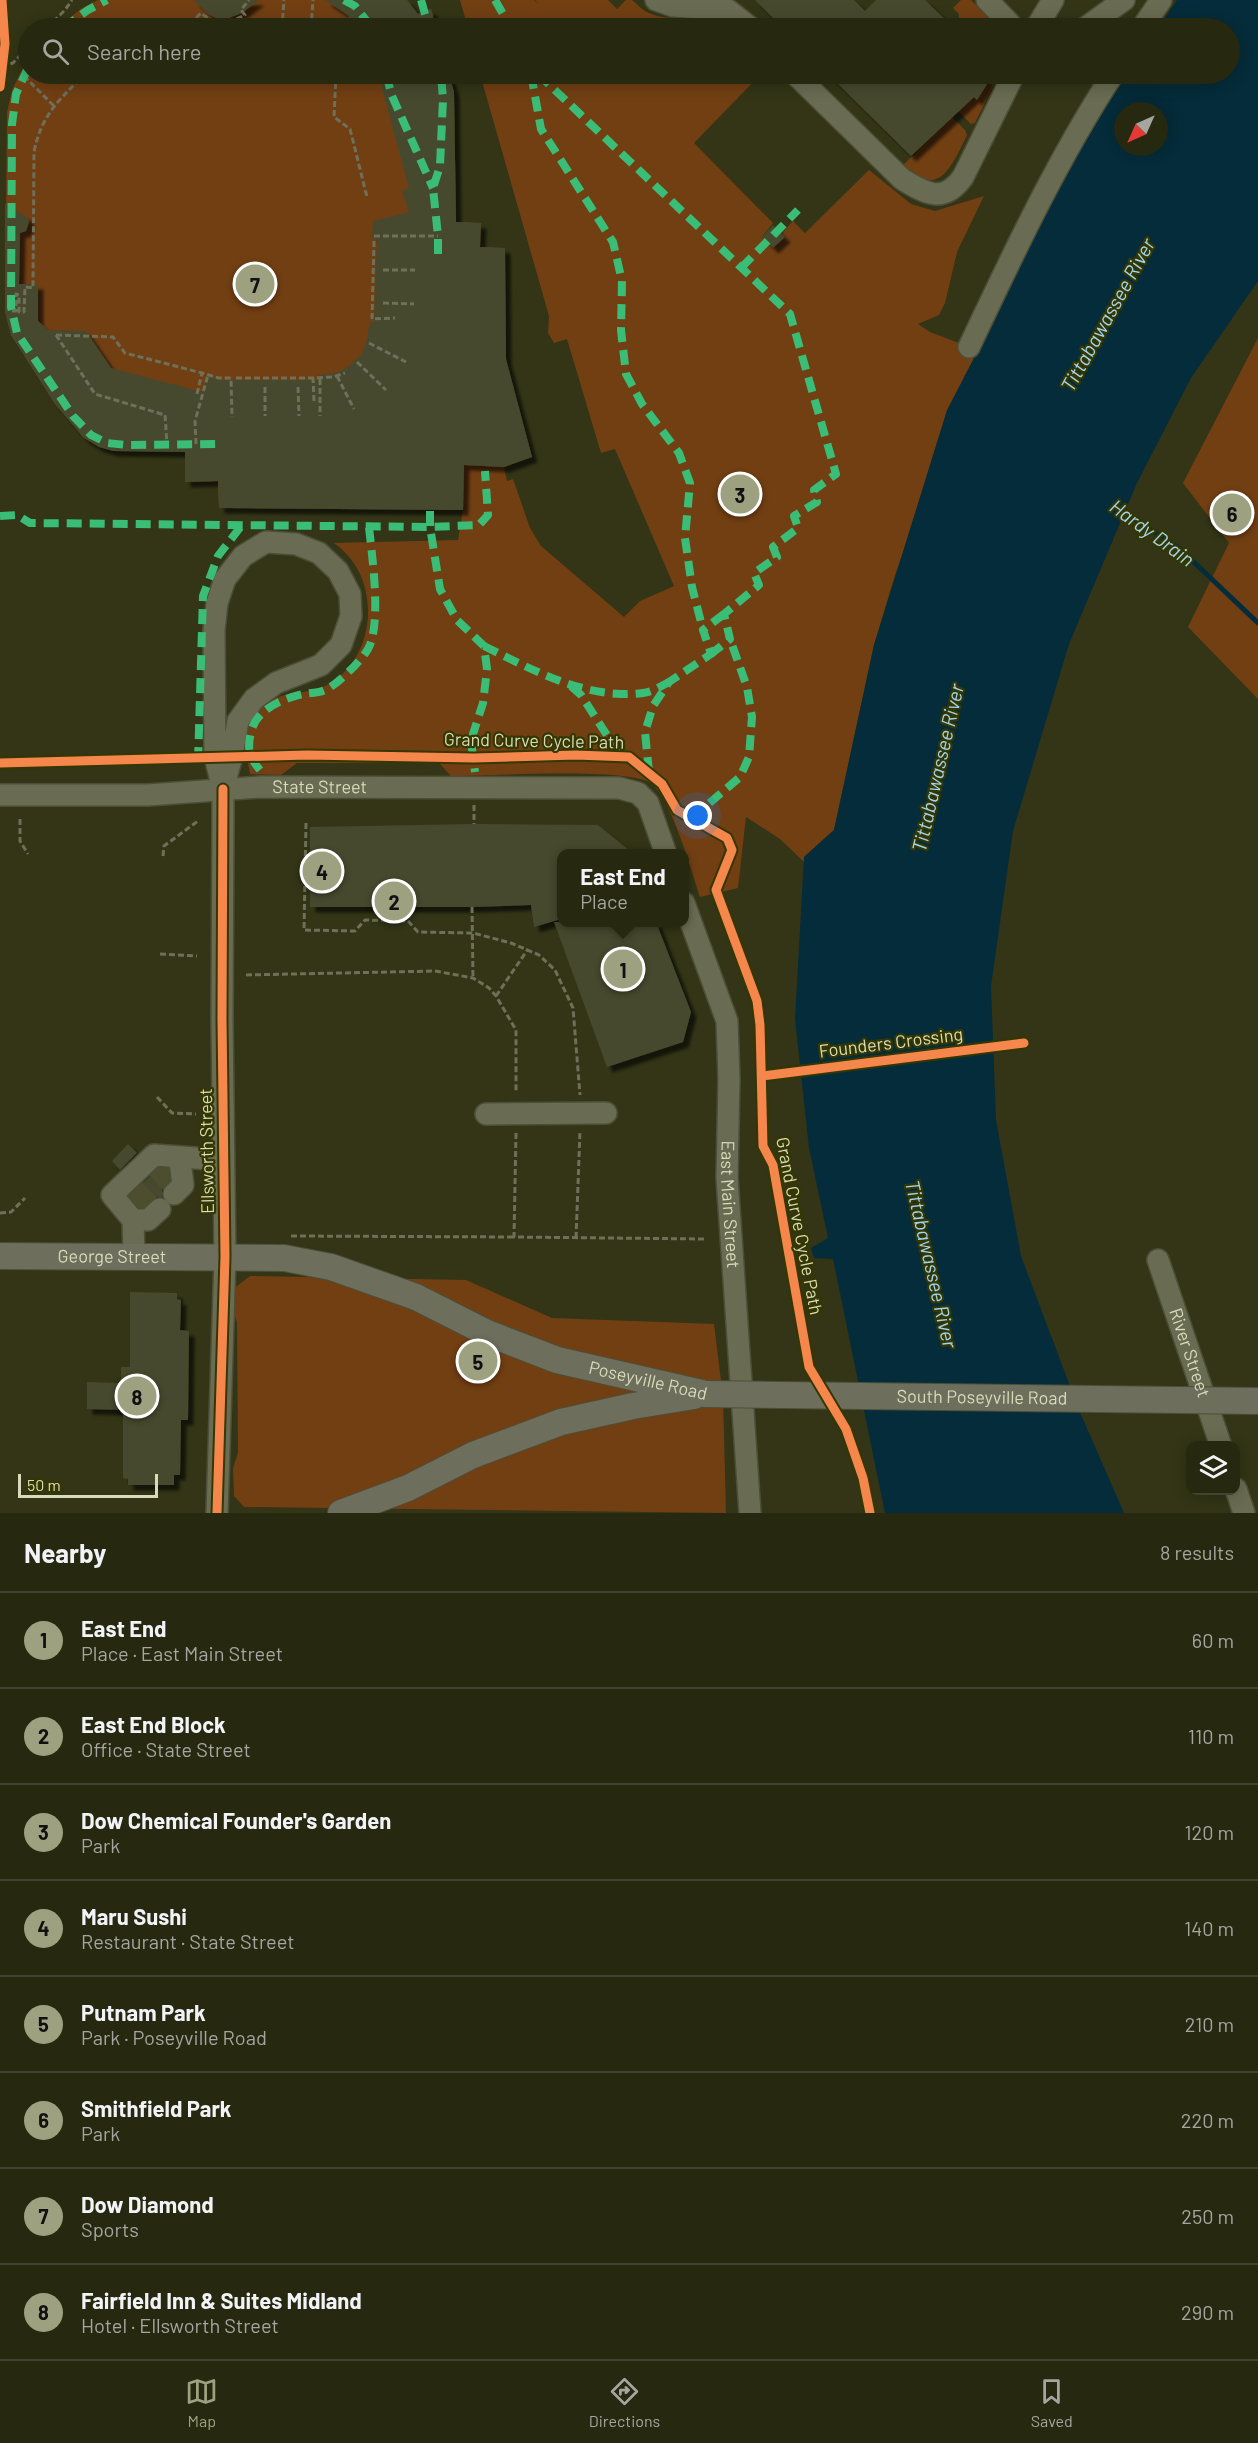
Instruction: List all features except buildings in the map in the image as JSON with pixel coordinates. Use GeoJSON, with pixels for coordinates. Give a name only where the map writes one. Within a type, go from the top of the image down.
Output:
{"type":"FeatureCollection","features":[{"type":"Feature","properties":{"kind":"main road","name":"George Street"},"geometry":{"type":"LineString","coordinates":[[0,1256],[225,1257]]}},
{"type":"Feature","properties":{"kind":"main road","name":"Poseyville Road"},"geometry":{"type":"LineString","coordinates":[[225,1257],[284,1258],[331,1267],[416,1297],[487,1333],[557,1360],[706,1394]]}},
{"type":"Feature","properties":{"kind":"main road","name":"Poseyville Road"},"geometry":{"type":"LineString","coordinates":[[341,1513],[408,1488],[473,1455],[561,1422],[633,1406],[706,1394]]}},
{"type":"Feature","properties":{"kind":"main road","name":"South Poseyville Road"},"geometry":{"type":"LineString","coordinates":[[706,1394],[1258,1401]]}},
{"type":"Feature","properties":{"kind":"street"},"geometry":{"type":"LineString","coordinates":[[656,0],[672,6],[728,10],[739,18]]}},
{"type":"Feature","properties":{"kind":"street"},"geometry":{"type":"LineString","coordinates":[[987,0],[1004,18]]}},
{"type":"Feature","properties":{"kind":"street"},"geometry":{"type":"LineString","coordinates":[[1042,18],[1053,0]]}},
{"type":"Feature","properties":{"kind":"street"},"geometry":{"type":"LineString","coordinates":[[1099,18],[1124,0]]}},
{"type":"Feature","properties":{"kind":"street"},"geometry":{"type":"LineString","coordinates":[[1149,18],[1161,0]]}},
{"type":"Feature","properties":{"kind":"street"},"geometry":{"type":"LineString","coordinates":[[805,84],[902,179],[922,192],[940,195],[956,187],[963,177],[1009,84]]}},
{"type":"Feature","properties":{"kind":"street"},"geometry":{"type":"LineString","coordinates":[[969,347],[1067,150],[1107,84]]}},
{"type":"Feature","properties":{"kind":"street"},"geometry":{"type":"LineString","coordinates":[[266,542],[296,544],[319,553],[338,572],[350,594],[351,616],[341,645],[321,664],[276,683],[254,699],[238,721],[223,789],[215,757],[214,630],[217,603],[225,579],[243,556],[266,542]]}},
{"type":"Feature","properties":{"kind":"street","name":"State Street"},"geometry":{"type":"LineString","coordinates":[[0,795],[97,796],[260,787],[619,788],[638,793],[648,803],[664,849]]}},
{"type":"Feature","properties":{"kind":"street","name":"Ellsworth Street"},"geometry":{"type":"LineString","coordinates":[[217,1513],[225,1257],[223,789]]}},
{"type":"Feature","properties":{"kind":"street","name":"East Main Street"},"geometry":{"type":"LineString","coordinates":[[689,917],[727,1021],[729,1079],[727,1178],[750,1513]]}},
{"type":"Feature","properties":{"kind":"street"},"geometry":{"type":"LineString","coordinates":[[486,1114],[606,1113]]}},
{"type":"Feature","properties":{"kind":"street"},"geometry":{"type":"LineString","coordinates":[[178,1162],[183,1185],[148,1220],[131,1212],[112,1196],[154,1155],[178,1162],[223,1160]]}},
{"type":"Feature","properties":{"kind":"street"},"geometry":{"type":"LineString","coordinates":[[131,1212],[134,1257]]}},
{"type":"Feature","properties":{"kind":"street","name":"River Street"},"geometry":{"type":"LineString","coordinates":[[1158,1260],[1219,1441]]}},
{"type":"Feature","properties":{"kind":"street"},"geometry":{"type":"LineString","coordinates":[[1238,1495],[1244,1513]]}},
{"type":"Feature","properties":{"kind":"path"},"geometry":{"type":"LineString","coordinates":[[57,18],[72,0]]}},
{"type":"Feature","properties":{"kind":"path"},"geometry":{"type":"LineString","coordinates":[[239,18],[245,15],[241,10],[249,0]]}},
{"type":"Feature","properties":{"kind":"path"},"geometry":{"type":"LineString","coordinates":[[283,18],[284,0]]}},
{"type":"Feature","properties":{"kind":"path"},"geometry":{"type":"LineString","coordinates":[[312,18],[313,0]]}},
{"type":"Feature","properties":{"kind":"path"},"geometry":{"type":"LineString","coordinates":[[198,18],[201,13],[209,18]]}},
{"type":"Feature","properties":{"kind":"path"},"geometry":{"type":"LineString","coordinates":[[2,72],[4,55]]}},
{"type":"Feature","properties":{"kind":"path"},"geometry":{"type":"LineString","coordinates":[[2,72],[18,58]]}},
{"type":"Feature","properties":{"kind":"path"},"geometry":{"type":"LineString","coordinates":[[32,84],[54,106]]}},
{"type":"Feature","properties":{"kind":"path"},"geometry":{"type":"LineString","coordinates":[[12,311],[16,311],[16,294],[19,294],[19,312],[24,312],[25,287],[33,288],[34,152],[38,133],[44,119],[54,106],[76,84]]}},
{"type":"Feature","properties":{"kind":"path"},"geometry":{"type":"LineString","coordinates":[[336,84],[334,117],[350,129],[367,197]]}},
{"type":"Feature","properties":{"kind":"path"},"geometry":{"type":"LineString","coordinates":[[395,318],[372,318],[374,239],[438,236]]}},
{"type":"Feature","properties":{"kind":"path"},"geometry":{"type":"LineString","coordinates":[[383,270],[415,270]]}},
{"type":"Feature","properties":{"kind":"path"},"geometry":{"type":"LineString","coordinates":[[383,303],[414,304]]}},
{"type":"Feature","properties":{"kind":"path"},"geometry":{"type":"LineString","coordinates":[[166,444],[165,415],[94,394],[56,335],[113,337],[125,352],[208,375],[231,378],[232,417]]}},
{"type":"Feature","properties":{"kind":"path"},"geometry":{"type":"LineString","coordinates":[[369,343],[406,362]]}},
{"type":"Feature","properties":{"kind":"path"},"geometry":{"type":"LineString","coordinates":[[357,362],[386,390]]}},
{"type":"Feature","properties":{"kind":"path"},"geometry":{"type":"LineString","coordinates":[[196,394],[202,373]]}},
{"type":"Feature","properties":{"kind":"path"},"geometry":{"type":"LineString","coordinates":[[236,378],[307,377],[320,379],[345,373]]}},
{"type":"Feature","properties":{"kind":"path"},"geometry":{"type":"LineString","coordinates":[[196,444],[195,421],[208,375]]}},
{"type":"Feature","properties":{"kind":"path"},"geometry":{"type":"LineString","coordinates":[[337,376],[354,409]]}},
{"type":"Feature","properties":{"kind":"path"},"geometry":{"type":"LineString","coordinates":[[313,378],[314,401]]}},
{"type":"Feature","properties":{"kind":"path"},"geometry":{"type":"LineString","coordinates":[[320,379],[320,416]]}},
{"type":"Feature","properties":{"kind":"path"},"geometry":{"type":"LineString","coordinates":[[265,387],[265,416]]}},
{"type":"Feature","properties":{"kind":"path"},"geometry":{"type":"LineString","coordinates":[[298,387],[298,416]]}},
{"type":"Feature","properties":{"kind":"path"},"geometry":{"type":"LineString","coordinates":[[474,804],[474,824]]}},
{"type":"Feature","properties":{"kind":"path"},"geometry":{"type":"LineString","coordinates":[[20,819],[20,841],[28,854]]}},
{"type":"Feature","properties":{"kind":"path"},"geometry":{"type":"LineString","coordinates":[[163,856],[164,846],[198,820]]}},
{"type":"Feature","properties":{"kind":"path"},"geometry":{"type":"LineString","coordinates":[[306,822],[303,930],[355,931],[365,920],[408,921],[418,932],[473,933],[528,949],[539,955],[555,970],[573,1008],[581,1113],[576,1238]]}},
{"type":"Feature","properties":{"kind":"path"},"geometry":{"type":"LineString","coordinates":[[472,907],[473,978]]}},
{"type":"Feature","properties":{"kind":"path"},"geometry":{"type":"LineString","coordinates":[[496,996],[528,949]]}},
{"type":"Feature","properties":{"kind":"path"},"geometry":{"type":"LineString","coordinates":[[160,954],[197,956]]}},
{"type":"Feature","properties":{"kind":"path"},"geometry":{"type":"LineString","coordinates":[[157,1097],[172,1113],[196,1114]]}},
{"type":"Feature","properties":{"kind":"path"},"geometry":{"type":"LineString","coordinates":[[0,1213],[11,1212],[26,1198]]}},
{"type":"Feature","properties":{"kind":"path"},"geometry":{"type":"LineString","coordinates":[[280,1236],[514,1237]]}},
{"type":"Feature","properties":{"kind":"shaded area"},"geometry":{"type":"Polygon","coordinates":[[[98,0],[407,0],[417,14],[431,9],[433,18],[70,18],[98,0]]]}},
{"type":"Feature","properties":{"kind":"shaded area"},"geometry":{"type":"Polygon","coordinates":[[[460,0],[534,0],[538,4],[535,0],[608,0],[617,9],[626,0],[632,0],[645,11],[668,18],[465,18],[460,0]]]}},
{"type":"Feature","properties":{"kind":"shaded area"},"geometry":{"type":"Polygon","coordinates":[[[961,0],[971,0],[989,18],[959,18],[959,14],[953,8],[961,0]]]}},
{"type":"Feature","properties":{"kind":"shaded area"},"geometry":{"type":"Polygon","coordinates":[[[18,78],[18,84],[452,84],[454,92],[456,222],[481,223],[480,247],[505,248],[506,372],[509,372],[532,457],[504,467],[507,481],[513,479],[530,528],[541,546],[624,617],[640,601],[674,586],[615,449],[601,453],[567,339],[554,343],[548,333],[549,316],[483,84],[751,84],[694,143],[773,223],[762,237],[773,248],[785,237],[782,233],[793,221],[805,233],[869,170],[911,204],[935,211],[984,196],[957,252],[945,303],[939,315],[918,324],[930,332],[977,350],[895,575],[874,645],[834,830],[804,857],[804,862],[780,839],[746,817],[738,888],[700,897],[689,864],[689,849],[684,849],[666,804],[652,784],[639,779],[588,774],[451,776],[439,763],[297,763],[281,775],[250,774],[246,747],[247,733],[251,720],[259,709],[278,697],[317,689],[337,679],[353,662],[363,642],[368,609],[363,580],[348,556],[334,543],[458,540],[463,510],[219,508],[218,482],[185,482],[185,452],[113,451],[99,447],[84,438],[55,404],[11,335],[5,311],[7,113],[12,90],[18,78]]]}},
{"type":"Feature","properties":{"kind":"shaded area"},"geometry":{"type":"Polygon","coordinates":[[[994,84],[975,123],[971,124],[958,111],[974,97],[978,99],[986,86],[994,84]]]}},
{"type":"Feature","properties":{"kind":"shaded area"},"geometry":{"type":"Polygon","coordinates":[[[952,117],[967,135],[956,158],[942,175],[934,180],[925,180],[902,166],[952,117]]]}},
{"type":"Feature","properties":{"kind":"shaded area"},"geometry":{"type":"Polygon","coordinates":[[[1258,338],[1258,699],[1188,627],[1229,543],[1183,483],[1258,338]]]}},
{"type":"Feature","properties":{"kind":"shaded area"},"geometry":{"type":"Polygon","coordinates":[[[250,1276],[466,1280],[552,1318],[714,1324],[723,1397],[726,1513],[244,1507],[234,1496],[233,1468],[238,1453],[237,1323],[233,1310],[233,1289],[250,1276]]]}},
{"type":"Feature","properties":{"kind":"water","name":"Tittabawassee River"},"geometry":{"type":"Polygon","coordinates":[[[1177,0],[1258,0],[1258,281],[1191,378],[1137,483],[1069,644],[1013,831],[991,986],[996,1120],[1021,1256],[1079,1410],[1124,1513],[885,1513],[833,1259],[814,1258],[811,1248],[828,1238],[809,1148],[795,1019],[804,857],[834,830],[874,645],[947,410],[974,358],[1002,295],[1080,145],[1121,84],[1240,84],[1240,18],[1165,18],[1177,0]]]}},
{"type":"Feature","properties":{"kind":"waterway","name":"Hardy Drain"},"geometry":{"type":"LineString","coordinates":[[1121,510],[1180,549],[1258,623]]}},
{"type":"Feature","properties":{"kind":"tunnel"},"geometry":{"type":"LineString","coordinates":[[134,1204],[172,1168]]}},
{"type":"Feature","properties":{"kind":"marked path"},"geometry":{"type":"LineString","coordinates":[[77,18],[107,0]]}},
{"type":"Feature","properties":{"kind":"marked path"},"geometry":{"type":"LineString","coordinates":[[344,0],[355,6],[364,18]]}},
{"type":"Feature","properties":{"kind":"marked path"},"geometry":{"type":"LineString","coordinates":[[421,0],[426,18]]}},
{"type":"Feature","properties":{"kind":"marked path"},"geometry":{"type":"LineString","coordinates":[[495,0],[505,18]]}},
{"type":"Feature","properties":{"kind":"marked path"},"geometry":{"type":"LineString","coordinates":[[21,84],[16,94],[12,124],[11,307],[17,333],[73,416],[91,435],[107,443],[127,445],[217,444]]}},
{"type":"Feature","properties":{"kind":"marked path"},"geometry":{"type":"LineString","coordinates":[[389,84],[433,188]]}},
{"type":"Feature","properties":{"kind":"marked path"},"geometry":{"type":"LineString","coordinates":[[438,254],[433,188],[440,166],[442,84]]}},
{"type":"Feature","properties":{"kind":"marked path"},"geometry":{"type":"LineString","coordinates":[[533,84],[541,129],[613,242],[622,281],[621,330],[626,374],[642,404],[679,453],[690,483],[685,538],[692,587],[703,630]]}},
{"type":"Feature","properties":{"kind":"marked path"},"geometry":{"type":"LineString","coordinates":[[548,84],[790,314],[836,474],[814,490],[817,502],[794,516],[798,528],[773,547],[777,557],[754,573],[759,585],[724,614],[730,639],[711,654]]}},
{"type":"Feature","properties":{"kind":"marked path"},"geometry":{"type":"LineString","coordinates":[[741,268],[798,210]]}},
{"type":"Feature","properties":{"kind":"marked path"},"geometry":{"type":"LineString","coordinates":[[0,516],[17,515],[30,523],[430,527],[479,525],[488,515],[485,471]]}},
{"type":"Feature","properties":{"kind":"marked path"},"geometry":{"type":"LineString","coordinates":[[430,511],[430,527],[440,589],[457,620],[484,646],[487,669],[483,703],[473,734],[475,772]]}},
{"type":"Feature","properties":{"kind":"marked path"},"geometry":{"type":"LineString","coordinates":[[198,762],[203,596],[218,556],[242,525]]}},
{"type":"Feature","properties":{"kind":"marked path"},"geometry":{"type":"LineString","coordinates":[[260,770],[253,761],[249,748],[251,732],[258,717],[286,699],[320,692],[330,687],[349,672],[368,649],[372,638],[375,607],[369,527]]}},
{"type":"Feature","properties":{"kind":"marked path"},"geometry":{"type":"LineString","coordinates":[[649,772],[645,732],[653,706],[669,682],[711,654],[703,630],[724,614]]}},
{"type":"Feature","properties":{"kind":"marked path"},"geometry":{"type":"LineString","coordinates":[[692,818],[740,777],[749,757],[752,717],[747,687],[730,639]]}},
{"type":"Feature","properties":{"kind":"marked path"},"geometry":{"type":"LineString","coordinates":[[484,646],[560,681],[601,692],[643,693],[669,682]]}},
{"type":"Feature","properties":{"kind":"marked path"},"geometry":{"type":"LineString","coordinates":[[571,686],[581,695],[621,757]]}},
{"type":"Feature","properties":{"kind":"cycle path"},"geometry":{"type":"LineString","coordinates":[[0,87],[5,44],[2,0]]}},
{"type":"Feature","properties":{"kind":"cycle path","name":"Grand Curve Cycle Path"},"geometry":{"type":"LineString","coordinates":[[0,763],[307,755],[474,758],[576,755],[629,757],[662,784],[677,810],[727,838],[732,850],[716,890],[757,1001],[760,1025],[763,1146],[773,1165],[809,1367],[846,1429],[863,1478],[870,1513]]}},
{"type":"Feature","properties":{"kind":"cycle path"},"geometry":{"type":"LineString","coordinates":[[217,1513],[225,1257],[222,1019],[223,789]]}},
{"type":"Feature","properties":{"kind":"cycle path","name":"Founders Crossing"},"geometry":{"type":"LineString","coordinates":[[762,1076],[1024,1043]]}},
{"type":"Feature","properties":{"kind":"place","name":"Dow Diamond"},"geometry":{"type":"Point","coordinates":[255,284]}},
{"type":"Feature","properties":{"kind":"place","name":"Dow Chemical Founder's Garden"},"geometry":{"type":"Point","coordinates":[740,494]}},
{"type":"Feature","properties":{"kind":"place","name":"Smithfield Park"},"geometry":{"type":"Point","coordinates":[1232,513]}},
{"type":"Feature","properties":{"kind":"place","name":"Maru Sushi"},"geometry":{"type":"Point","coordinates":[322,871]}},
{"type":"Feature","properties":{"kind":"place","name":"East End Block"},"geometry":{"type":"Point","coordinates":[394,901]}},
{"type":"Feature","properties":{"kind":"place","name":"East End"},"geometry":{"type":"Point","coordinates":[623,969]}},
{"type":"Feature","properties":{"kind":"place","name":"Putnam Park"},"geometry":{"type":"Point","coordinates":[478,1361]}},
{"type":"Feature","properties":{"kind":"place","name":"Fairfield Inn & Suites Midland"},"geometry":{"type":"Point","coordinates":[137,1396]}}]}
